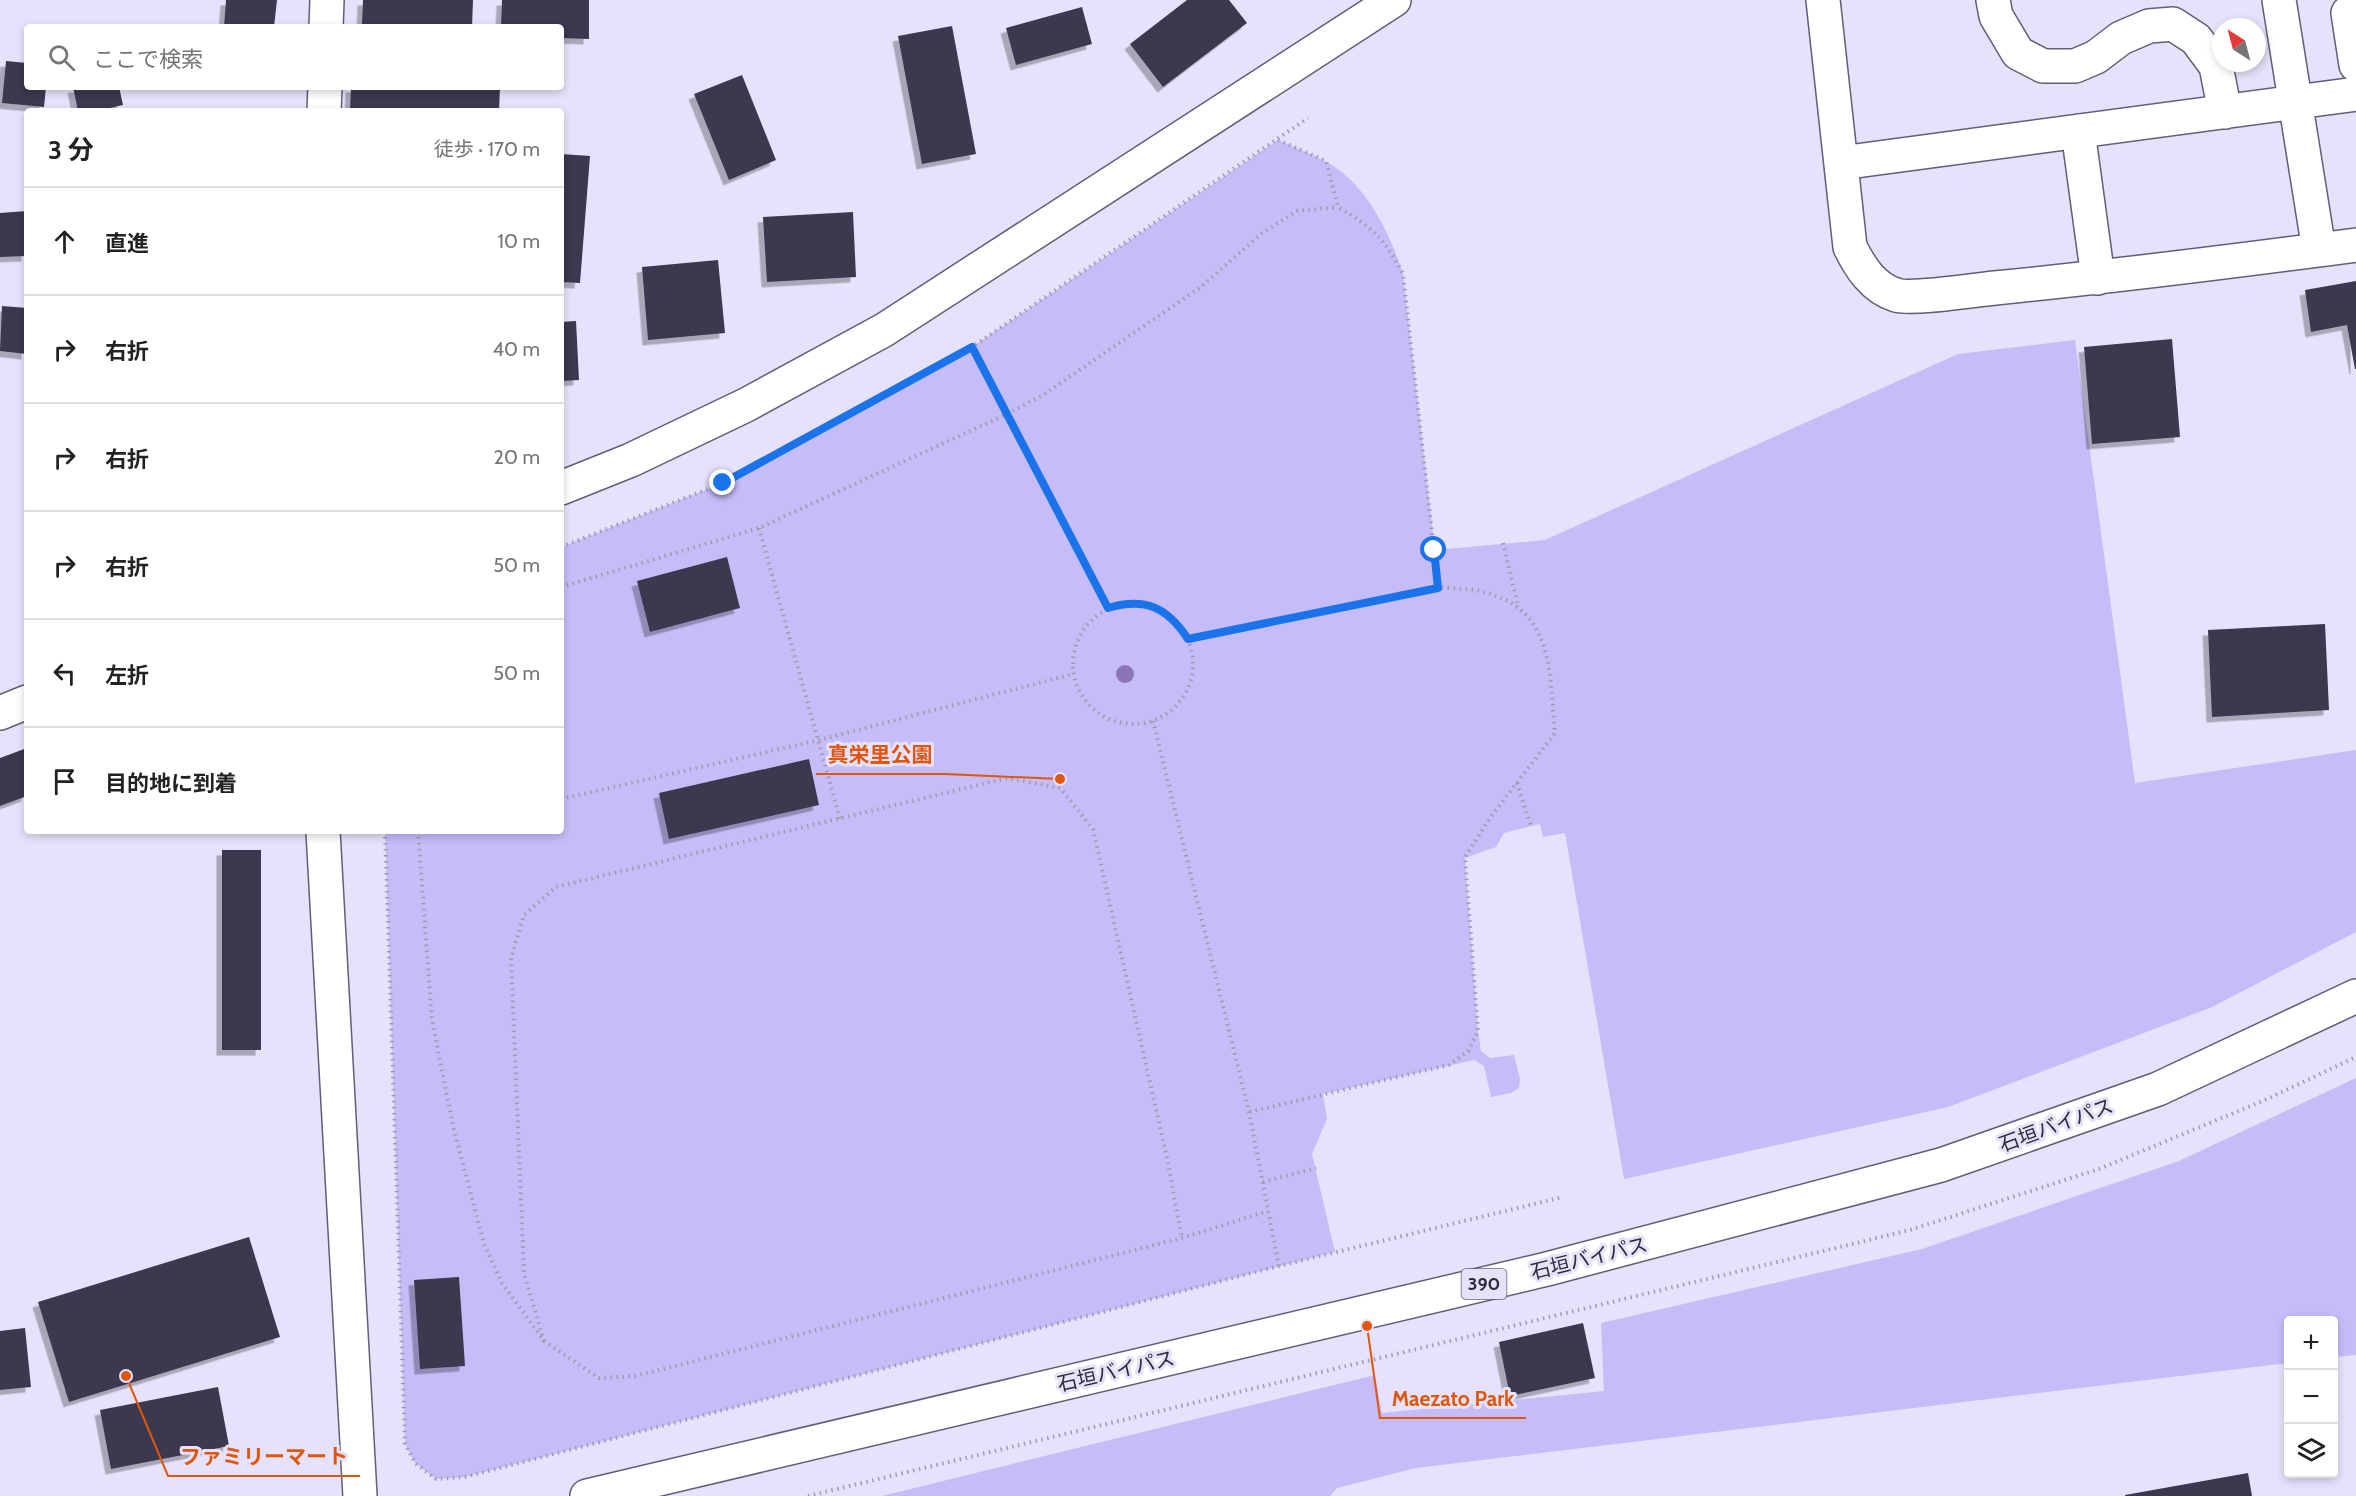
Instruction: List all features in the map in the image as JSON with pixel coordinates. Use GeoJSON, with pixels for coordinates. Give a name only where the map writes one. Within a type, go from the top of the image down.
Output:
{"type":"FeatureCollection","features":[{"type":"Feature","properties":{"kind":"main road"},"geometry":{"type":"LineString","coordinates":[[326,24],[327,0]]}},
{"type":"Feature","properties":{"kind":"main road"},"geometry":{"type":"LineString","coordinates":[[564,487],[631,460],[746,405],[884,330],[1394,0]]}},
{"type":"Feature","properties":{"kind":"main road"},"geometry":{"type":"LineString","coordinates":[[1823,0],[1850,247],[1863,272],[1876,284],[1896,296],[2098,278],[2356,245]]}},
{"type":"Feature","properties":{"kind":"main road"},"geometry":{"type":"LineString","coordinates":[[1993,0],[1996,16],[2018,53],[2043,66],[2075,66],[2096,57],[2121,38],[2149,26],[2173,24],[2196,39],[2216,66],[2225,112]]}},
{"type":"Feature","properties":{"kind":"main road"},"geometry":{"type":"LineString","coordinates":[[2279,0],[2319,250]]}},
{"type":"Feature","properties":{"kind":"main road"},"geometry":{"type":"LineString","coordinates":[[2356,11],[2348,13],[2356,65]]}},
{"type":"Feature","properties":{"kind":"main road"},"geometry":{"type":"LineString","coordinates":[[324,108],[325,90]]}},
{"type":"Feature","properties":{"kind":"main road"},"geometry":{"type":"LineString","coordinates":[[1841,164],[2356,94]]}},
{"type":"Feature","properties":{"kind":"main road"},"geometry":{"type":"LineString","coordinates":[[2078,131],[2098,278]]}},
{"type":"Feature","properties":{"kind":"main road"},"geometry":{"type":"LineString","coordinates":[[0,713],[24,703]]}},
{"type":"Feature","properties":{"kind":"main road"},"geometry":{"type":"LineString","coordinates":[[323,834],[360,1496]]}},
{"type":"Feature","properties":{"kind":"main road","name":"石垣バイパス"},"geometry":{"type":"LineString","coordinates":[[587,1496],[1547,1269],[1941,1165],[2158,1089],[2356,996]]}},
{"type":"Feature","properties":{"kind":"path"},"geometry":{"type":"LineString","coordinates":[[564,546],[723,483],[972,347],[1308,118]]}},
{"type":"Feature","properties":{"kind":"path"},"geometry":{"type":"LineString","coordinates":[[1278,140],[1326,161],[1338,207]]}},
{"type":"Feature","properties":{"kind":"path"},"geometry":{"type":"LineString","coordinates":[[564,586],[759,528],[1007,414],[1043,395],[1201,286],[1262,234],[1298,212],[1338,207],[1368,225],[1388,246],[1402,274],[1438,588]]}},
{"type":"Feature","properties":{"kind":"path"},"geometry":{"type":"LineString","coordinates":[[972,347],[1108,608]]}},
{"type":"Feature","properties":{"kind":"path"},"geometry":{"type":"LineString","coordinates":[[759,528],[840,819]]}},
{"type":"Feature","properties":{"kind":"path"},"geometry":{"type":"LineString","coordinates":[[1503,543],[1518,606]]}},
{"type":"Feature","properties":{"kind":"path"},"geometry":{"type":"LineString","coordinates":[[1188,639],[1438,588],[1480,591],[1518,606],[1537,627],[1548,658],[1555,733],[1517,782],[1465,857],[1478,1031],[1468,1051],[1449,1065],[1249,1112]]}},
{"type":"Feature","properties":{"kind":"path"},"geometry":{"type":"LineString","coordinates":[[1127,603],[1146,604],[1163,611],[1178,622],[1188,639],[1193,657],[1192,675],[1185,695],[1171,711],[1153,721],[1132,724],[1111,720],[1093,710],[1080,694],[1073,674],[1073,653],[1080,633],[1092,618],[1108,608],[1127,603]]}},
{"type":"Feature","properties":{"kind":"path"},"geometry":{"type":"LineString","coordinates":[[564,798],[819,740],[1073,674]]}},
{"type":"Feature","properties":{"kind":"path"},"geometry":{"type":"LineString","coordinates":[[1153,721],[1249,1112],[1279,1266]]}},
{"type":"Feature","properties":{"kind":"path"},"geometry":{"type":"LineString","coordinates":[[544,1341],[524,1274],[511,957],[524,915],[556,887],[1007,778],[1060,788],[1093,829],[1167,1158],[1182,1238]]}},
{"type":"Feature","properties":{"kind":"path"},"geometry":{"type":"LineString","coordinates":[[1517,782],[1532,826]]}},
{"type":"Feature","properties":{"kind":"path"},"geometry":{"type":"LineString","coordinates":[[384,834],[405,1444],[414,1463],[436,1479],[465,1477],[1279,1266],[1563,1197]]}},
{"type":"Feature","properties":{"kind":"path"},"geometry":{"type":"LineString","coordinates":[[419,834],[432,1020],[453,1126],[484,1244],[502,1283],[544,1341],[599,1378],[635,1377],[1182,1238],[1268,1211]]}},
{"type":"Feature","properties":{"kind":"path"},"geometry":{"type":"LineString","coordinates":[[1263,1182],[1316,1168]]}},
{"type":"Feature","properties":{"kind":"shaded area"},"geometry":{"type":"Polygon","coordinates":[[[1278,140],[1313,155],[1340,170],[1364,195],[1391,241],[1403,274],[1435,550],[1545,540],[1958,354],[2075,340],[2135,783],[2356,750],[2356,932],[2210,1008],[1948,1107],[1624,1179],[1565,833],[1543,837],[1540,824],[1504,833],[1496,847],[1465,858],[1481,1051],[1490,1058],[1514,1055],[1520,1079],[1519,1088],[1511,1093],[1491,1097],[1484,1066],[1474,1060],[1323,1094],[1327,1119],[1312,1154],[1335,1252],[465,1477],[436,1479],[415,1463],[405,1444],[385,834],[564,834],[564,546],[723,483],[972,347],[1278,140]]]}},
{"type":"Feature","properties":{"kind":"shaded area"},"geometry":{"type":"Polygon","coordinates":[[[2356,1078],[2356,1355],[2338,1357],[2338,1316],[2284,1316],[2284,1363],[1416,1468],[1337,1488],[1330,1496],[882,1496],[1375,1375],[1382,1413],[1604,1391],[1601,1323],[1922,1249],[2179,1161],[2356,1078]]]}},
{"type":"Feature","properties":{"kind":"building"},"geometry":{"type":"Polygon","coordinates":[[[226,0],[277,0],[274,24],[224,24],[226,0]]]}},
{"type":"Feature","properties":{"kind":"building"},"geometry":{"type":"Polygon","coordinates":[[[363,0],[473,0],[472,24],[362,24],[363,0]]]}},
{"type":"Feature","properties":{"kind":"building"},"geometry":{"type":"Polygon","coordinates":[[[502,0],[589,0],[589,39],[564,38],[564,24],[501,24],[502,0]]]}},
{"type":"Feature","properties":{"kind":"building"},"geometry":{"type":"Polygon","coordinates":[[[1187,0],[1229,0],[1247,23],[1163,87],[1130,44],[1187,0]]]}},
{"type":"Feature","properties":{"kind":"building"},"geometry":{"type":"Polygon","coordinates":[[[1082,7],[1092,44],[1016,65],[1006,28],[1082,7]]]}},
{"type":"Feature","properties":{"kind":"building"},"geometry":{"type":"Polygon","coordinates":[[[952,26],[976,154],[922,164],[898,36],[952,26]]]}},
{"type":"Feature","properties":{"kind":"building"},"geometry":{"type":"Polygon","coordinates":[[[6,61],[24,63],[24,90],[46,90],[44,107],[2,103],[6,61]]]}},
{"type":"Feature","properties":{"kind":"building"},"geometry":{"type":"Polygon","coordinates":[[[742,75],[776,160],[729,180],[694,94],[742,75]]]}},
{"type":"Feature","properties":{"kind":"building"},"geometry":{"type":"Polygon","coordinates":[[[74,90],[120,90],[123,105],[110,108],[77,108],[74,90]]]}},
{"type":"Feature","properties":{"kind":"building"},"geometry":{"type":"Polygon","coordinates":[[[351,90],[500,90],[499,108],[350,108],[351,90]]]}},
{"type":"Feature","properties":{"kind":"building"},"geometry":{"type":"Polygon","coordinates":[[[564,154],[590,156],[580,283],[564,282],[564,154]]]}},
{"type":"Feature","properties":{"kind":"building"},"geometry":{"type":"Polygon","coordinates":[[[24,211],[24,256],[0,257],[0,213],[24,211]]]}},
{"type":"Feature","properties":{"kind":"building"},"geometry":{"type":"Polygon","coordinates":[[[853,212],[856,277],[767,282],[763,217],[853,212]]]}},
{"type":"Feature","properties":{"kind":"building"},"geometry":{"type":"Polygon","coordinates":[[[718,260],[725,333],[648,340],[642,267],[718,260]]]}},
{"type":"Feature","properties":{"kind":"building"},"geometry":{"type":"Polygon","coordinates":[[[2356,281],[2355,369],[2347,325],[2311,332],[2305,290],[2356,281]]]}},
{"type":"Feature","properties":{"kind":"building"},"geometry":{"type":"Polygon","coordinates":[[[2,306],[24,308],[24,354],[0,351],[2,306]]]}},
{"type":"Feature","properties":{"kind":"building"},"geometry":{"type":"Polygon","coordinates":[[[576,321],[579,380],[564,381],[564,322],[576,321]]]}},
{"type":"Feature","properties":{"kind":"building"},"geometry":{"type":"Polygon","coordinates":[[[2172,339],[2180,437],[2092,444],[2084,347],[2172,339]]]}},
{"type":"Feature","properties":{"kind":"building"},"geometry":{"type":"Polygon","coordinates":[[[727,557],[740,608],[650,632],[637,581],[727,557]]]}},
{"type":"Feature","properties":{"kind":"building"},"geometry":{"type":"Polygon","coordinates":[[[2325,624],[2329,710],[2212,717],[2208,630],[2325,624]]]}},
{"type":"Feature","properties":{"kind":"building"},"geometry":{"type":"Polygon","coordinates":[[[24,749],[24,797],[0,806],[0,758],[24,749]]]}},
{"type":"Feature","properties":{"kind":"building"},"geometry":{"type":"Polygon","coordinates":[[[809,759],[819,805],[669,839],[659,793],[809,759]]]}},
{"type":"Feature","properties":{"kind":"building"},"geometry":{"type":"Polygon","coordinates":[[[222,850],[261,850],[261,1050],[222,1050],[222,850]]]}},
{"type":"Feature","properties":{"kind":"building"},"geometry":{"type":"Polygon","coordinates":[[[249,1237],[280,1337],[69,1402],[38,1302],[249,1237]]]}},
{"type":"Feature","properties":{"kind":"building"},"geometry":{"type":"Polygon","coordinates":[[[459,1277],[465,1366],[420,1369],[414,1280],[459,1277]]]}},
{"type":"Feature","properties":{"kind":"building"},"geometry":{"type":"Polygon","coordinates":[[[1583,1323],[1595,1378],[1510,1396],[1499,1342],[1583,1323]]]}},
{"type":"Feature","properties":{"kind":"building"},"geometry":{"type":"Polygon","coordinates":[[[25,1328],[31,1387],[0,1390],[0,1331],[25,1328]]]}},
{"type":"Feature","properties":{"kind":"building"},"geometry":{"type":"Polygon","coordinates":[[[218,1387],[229,1446],[111,1469],[100,1410],[218,1387]]]}},
{"type":"Feature","properties":{"kind":"building"},"geometry":{"type":"Polygon","coordinates":[[[2248,1473],[2252,1496],[2125,1496],[2125,1495],[2248,1473]]]}},
{"type":"Feature","properties":{"kind":"place","name":"真栄里公園"},"geometry":{"type":"Point","coordinates":[1060,779]}},
{"type":"Feature","properties":{"kind":"place","name":"Maezato Park"},"geometry":{"type":"Point","coordinates":[1367,1326]}},
{"type":"Feature","properties":{"kind":"place","name":"ファミリーマート"},"geometry":{"type":"Point","coordinates":[126,1376]}},
{"type":"Feature","properties":{"kind":"route"},"geometry":{"type":"LineString","coordinates":[[723,483],[972,347],[1108,608],[1127,603],[1146,604],[1163,611],[1178,622],[1188,639],[1438,588],[1434,550]]}}]}
